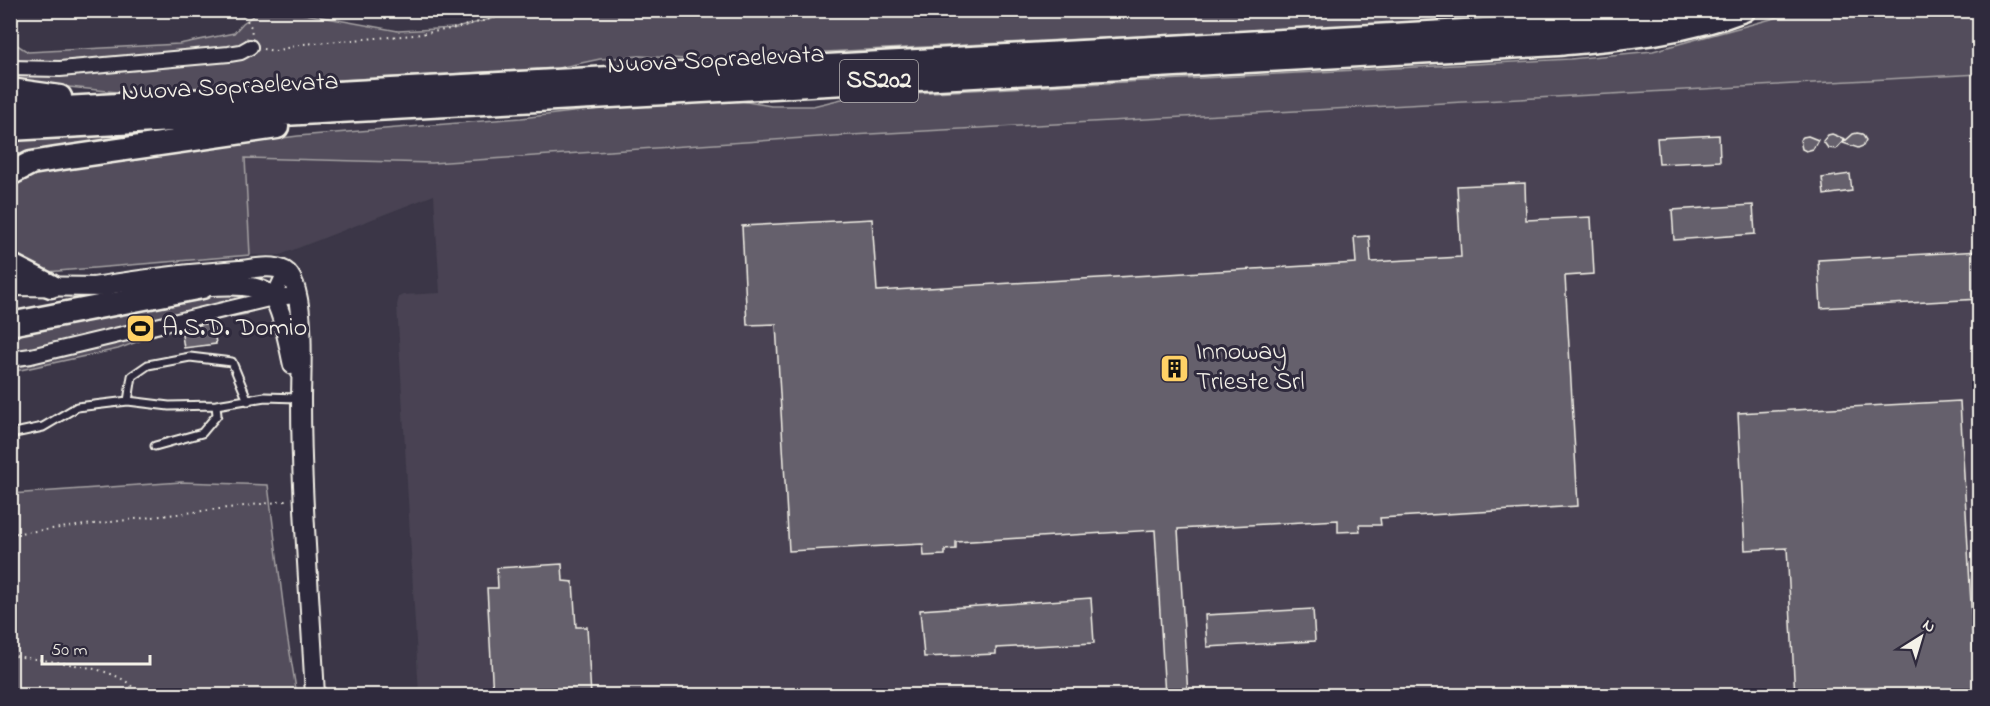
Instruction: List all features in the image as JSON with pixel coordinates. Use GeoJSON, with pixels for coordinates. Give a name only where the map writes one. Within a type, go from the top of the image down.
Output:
{"type":"FeatureCollection","features":[{"type":"Feature","properties":{"kind":"highway","name":"Nuova Sopraelevata"},"geometry":{"type":"LineString","coordinates":[[10,111],[1434,33],[1597,23],[1680,10]]}},
{"type":"Feature","properties":{"kind":"highway","name":"Nuova Sopraelevata"},"geometry":{"type":"LineString","coordinates":[[10,129],[1558,44],[1643,35],[1686,27],[1744,10]]}},
{"type":"Feature","properties":{"kind":"highway"},"geometry":{"type":"LineString","coordinates":[[10,90],[130,103]]}},
{"type":"Feature","properties":{"kind":"highway"},"geometry":{"type":"LineString","coordinates":[[10,174],[31,163],[101,151],[314,122],[564,98]]}},
{"type":"Feature","properties":{"kind":"highway"},"geometry":{"type":"LineString","coordinates":[[10,265],[51,286]]}},
{"type":"Feature","properties":{"kind":"highway"},"geometry":{"type":"LineString","coordinates":[[10,324],[202,287]]}},
{"type":"Feature","properties":{"kind":"street"},"geometry":{"type":"LineString","coordinates":[[10,68],[60,69],[128,64],[229,54],[241,52],[250,47]]}},
{"type":"Feature","properties":{"kind":"street"},"geometry":{"type":"LineString","coordinates":[[94,287],[198,272],[273,268],[285,272],[295,283],[298,296],[302,372],[304,499],[315,696]]}},
{"type":"Feature","properties":{"kind":"street"},"geometry":{"type":"LineString","coordinates":[[273,298],[285,272]]}},
{"type":"Feature","properties":{"kind":"street"},"geometry":{"type":"LineString","coordinates":[[10,286],[247,286],[263,290],[273,298],[286,329],[301,399]]}},
{"type":"Feature","properties":{"kind":"street"},"geometry":{"type":"LineString","coordinates":[[10,359],[31,356],[273,298],[298,296]]}},
{"type":"Feature","properties":{"kind":"lane"},"geometry":{"type":"LineString","coordinates":[[128,401],[132,376],[148,365],[190,357],[232,362],[248,401]]}},
{"type":"Feature","properties":{"kind":"lane"},"geometry":{"type":"LineString","coordinates":[[10,434],[43,427],[77,407],[128,401],[169,406],[216,405],[265,397],[301,399]]}},
{"type":"Feature","properties":{"kind":"lane"},"geometry":{"type":"LineString","coordinates":[[155,446],[202,433],[217,415],[216,405]]}},
{"type":"Feature","properties":{"kind":"path"},"geometry":{"type":"LineString","coordinates":[[241,10],[251,27],[253,39],[250,47],[274,51],[303,44],[414,35],[456,28],[498,17],[575,10]]}},
{"type":"Feature","properties":{"kind":"path"},"geometry":{"type":"LineString","coordinates":[[10,534],[304,499]]}},
{"type":"Feature","properties":{"kind":"path"},"geometry":{"type":"LineString","coordinates":[[10,655],[92,669],[118,677],[134,688],[138,696]]}},
{"type":"Feature","properties":{"kind":"shaded area"},"geometry":{"type":"Polygon","coordinates":[[[261,10],[289,11],[398,31],[456,28],[498,17],[575,10],[1621,11],[1575,16],[685,59],[640,56],[600,59],[558,68],[117,92],[11,81],[10,72],[210,60],[251,54],[255,52],[258,45],[247,38],[242,45],[234,48],[64,64],[11,64],[11,41],[28,52],[179,44],[234,33],[261,10]]]}},
{"type":"Feature","properties":{"kind":"shaded area"},"geometry":{"type":"Polygon","coordinates":[[[1791,11],[1979,11],[1979,74],[833,136],[432,163],[245,158],[250,255],[46,272],[11,256],[10,188],[40,169],[298,136],[521,118],[624,106],[735,100],[771,106],[813,106],[854,96],[1570,59],[1653,51],[1775,18],[1791,11]]]}},
{"type":"Feature","properties":{"kind":"shaded area"},"geometry":{"type":"Polygon","coordinates":[[[1979,74],[1979,695],[419,695],[397,305],[399,297],[403,295],[440,293],[434,195],[280,255],[250,255],[245,158],[432,163],[833,136],[1979,74]]]}},
{"type":"Feature","properties":{"kind":"shaded area"},"geometry":{"type":"Polygon","coordinates":[[[205,128],[11,165],[11,139],[205,128]]]}},
{"type":"Feature","properties":{"kind":"shaded area"},"geometry":{"type":"Polygon","coordinates":[[[248,293],[247,314],[181,325],[118,349],[11,372],[11,333],[196,297],[248,293]]]}},
{"type":"Feature","properties":{"kind":"shaded area"},"geometry":{"type":"Polygon","coordinates":[[[181,482],[268,485],[297,695],[11,695],[11,494],[181,482]]]}},
{"type":"Feature","properties":{"kind":"building"},"geometry":{"type":"Polygon","coordinates":[[[1832,134],[1845,139],[1836,149],[1828,148],[1823,141],[1832,134]]]}},
{"type":"Feature","properties":{"kind":"building"},"geometry":{"type":"Polygon","coordinates":[[[1853,134],[1862,134],[1866,140],[1863,146],[1858,148],[1843,143],[1853,134]]]}},
{"type":"Feature","properties":{"kind":"building"},"geometry":{"type":"Polygon","coordinates":[[[1719,135],[1720,161],[1659,164],[1657,138],[1719,135]]]}},
{"type":"Feature","properties":{"kind":"building"},"geometry":{"type":"Polygon","coordinates":[[[1808,136],[1818,140],[1813,149],[1806,151],[1802,149],[1800,140],[1808,136]]]}},
{"type":"Feature","properties":{"kind":"building"},"geometry":{"type":"Polygon","coordinates":[[[1850,174],[1852,191],[1824,195],[1822,178],[1850,174]]]}},
{"type":"Feature","properties":{"kind":"building","name":"Innoway Trieste Srl"},"geometry":{"type":"Polygon","coordinates":[[[1525,183],[1526,220],[1591,217],[1594,274],[1565,276],[1578,506],[1380,518],[1381,525],[1359,525],[1360,531],[1338,532],[1338,520],[1178,529],[1188,696],[1165,696],[1155,530],[956,542],[956,549],[945,550],[945,555],[924,556],[923,544],[789,551],[776,324],[747,325],[742,226],[872,219],[877,291],[1356,263],[1354,237],[1369,236],[1371,262],[1461,257],[1457,186],[1525,183]]]}},
{"type":"Feature","properties":{"kind":"building"},"geometry":{"type":"Polygon","coordinates":[[[1753,205],[1755,234],[1674,240],[1672,210],[1753,205]]]}},
{"type":"Feature","properties":{"kind":"building"},"geometry":{"type":"Polygon","coordinates":[[[1980,251],[1980,299],[1821,308],[1818,260],[1980,251]]]}},
{"type":"Feature","properties":{"kind":"building"},"geometry":{"type":"Polygon","coordinates":[[[213,322],[216,344],[184,348],[181,329],[213,322]]]}},
{"type":"Feature","properties":{"kind":"building"},"geometry":{"type":"Polygon","coordinates":[[[1960,401],[1976,696],[1795,696],[1787,548],[1745,550],[1738,413],[1960,401]]]}},
{"type":"Feature","properties":{"kind":"building"},"geometry":{"type":"Polygon","coordinates":[[[562,564],[563,581],[573,582],[576,627],[587,627],[591,696],[493,696],[487,588],[498,588],[497,568],[562,564]]]}},
{"type":"Feature","properties":{"kind":"building"},"geometry":{"type":"Polygon","coordinates":[[[1091,598],[1094,643],[996,648],[996,654],[924,657],[920,610],[1091,598]]]}},
{"type":"Feature","properties":{"kind":"building"},"geometry":{"type":"Polygon","coordinates":[[[1313,609],[1315,641],[1207,647],[1205,615],[1313,609]]]}},
{"type":"Feature","properties":{"kind":"place","name":"A.S.D. Domio"},"geometry":{"type":"Point","coordinates":[141,329]}},
{"type":"Feature","properties":{"kind":"place","name":"Innoway Trieste Srl"},"geometry":{"type":"Point","coordinates":[1175,368]}}]}
